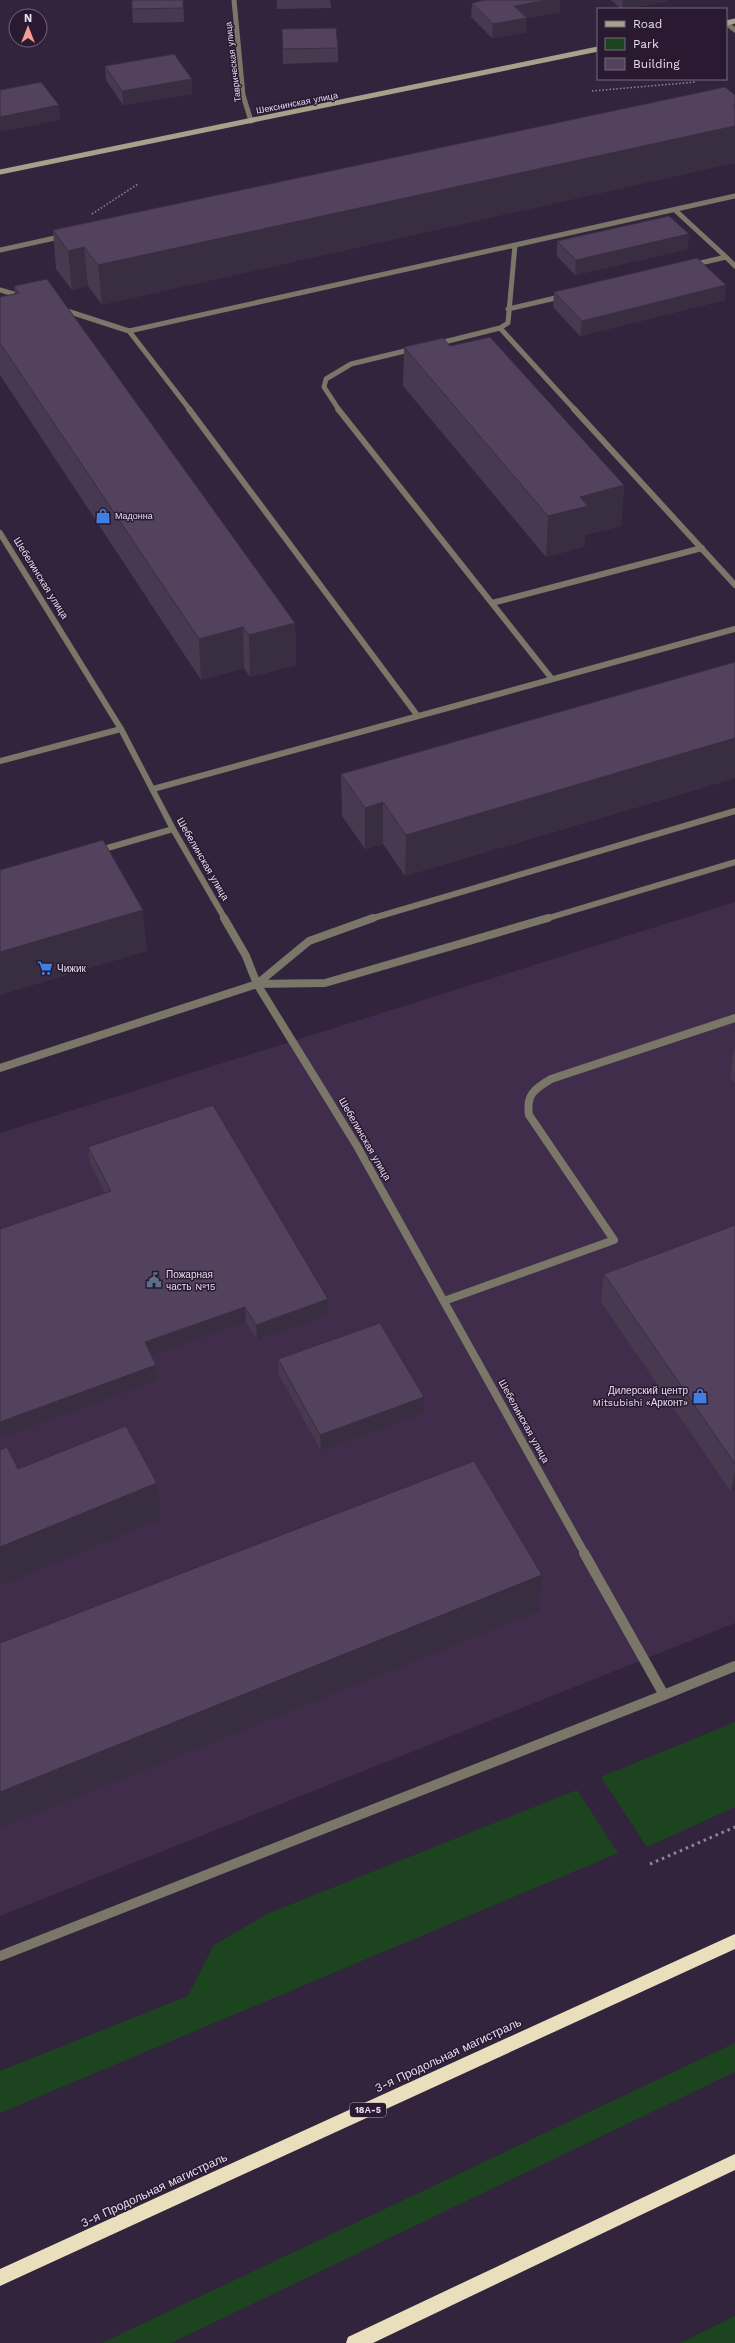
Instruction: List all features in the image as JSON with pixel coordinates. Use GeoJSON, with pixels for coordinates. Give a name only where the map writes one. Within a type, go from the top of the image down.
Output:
{"type":"FeatureCollection","features":[{"type":"Feature","properties":{"kind":"highway","name":"3-я Продольная магистраль"},"geometry":{"type":"LineString","coordinates":[[0,2278],[735,1941]]}},
{"type":"Feature","properties":{"kind":"highway"},"geometry":{"type":"LineString","coordinates":[[354,2343],[735,2162]]}},
{"type":"Feature","properties":{"kind":"street","name":"Таврическая улица"},"geometry":{"type":"LineString","coordinates":[[234,0],[243,95],[251,121]]}},
{"type":"Feature","properties":{"kind":"street"},"geometry":{"type":"LineString","coordinates":[[727,24],[735,30]]}},
{"type":"Feature","properties":{"kind":"street","name":"Шекснинская улица"},"geometry":{"type":"LineString","coordinates":[[0,172],[597,49]]}},
{"type":"Feature","properties":{"kind":"street"},"geometry":{"type":"LineString","coordinates":[[128,331],[735,196]]}},
{"type":"Feature","properties":{"kind":"street"},"geometry":{"type":"LineString","coordinates":[[675,210],[735,266]]}},
{"type":"Feature","properties":{"kind":"street"},"geometry":{"type":"LineString","coordinates":[[0,250],[71,234]]}},
{"type":"Feature","properties":{"kind":"street"},"geometry":{"type":"LineString","coordinates":[[426,346],[500,328],[508,323],[508,309],[515,245]]}},
{"type":"Feature","properties":{"kind":"street"},"geometry":{"type":"LineString","coordinates":[[687,267],[726,257]]}},
{"type":"Feature","properties":{"kind":"street"},"geometry":{"type":"LineString","coordinates":[[0,290],[30,299]]}},
{"type":"Feature","properties":{"kind":"street"},"geometry":{"type":"LineString","coordinates":[[508,309],[571,294]]}},
{"type":"Feature","properties":{"kind":"street"},"geometry":{"type":"LineString","coordinates":[[53,307],[128,331],[138,340],[417,715]]}},
{"type":"Feature","properties":{"kind":"street"},"geometry":{"type":"LineString","coordinates":[[500,328],[735,585]]}},
{"type":"Feature","properties":{"kind":"street"},"geometry":{"type":"LineString","coordinates":[[418,348],[351,364],[326,379],[324,387],[331,400],[552,679]]}},
{"type":"Feature","properties":{"kind":"street","name":"Шебелинская улица"},"geometry":{"type":"LineString","coordinates":[[0,533],[121,728],[173,829],[246,956],[258,984],[357,1146],[664,1695]]}},
{"type":"Feature","properties":{"kind":"street"},"geometry":{"type":"LineString","coordinates":[[492,603],[702,548]]}},
{"type":"Feature","properties":{"kind":"street"},"geometry":{"type":"LineString","coordinates":[[153,789],[417,715],[735,629]]}},
{"type":"Feature","properties":{"kind":"street"},"geometry":{"type":"LineString","coordinates":[[0,761],[121,728]]}},
{"type":"Feature","properties":{"kind":"street"},"geometry":{"type":"LineString","coordinates":[[258,984],[309,941],[373,918],[735,810]]}},
{"type":"Feature","properties":{"kind":"street"},"geometry":{"type":"LineString","coordinates":[[90,853],[173,829]]}},
{"type":"Feature","properties":{"kind":"street"},"geometry":{"type":"LineString","coordinates":[[0,1068],[258,984],[324,983],[399,963],[735,862]]}},
{"type":"Feature","properties":{"kind":"street"},"geometry":{"type":"LineString","coordinates":[[444,1301],[614,1240],[529,1115],[526,1099],[533,1089],[551,1079],[735,1018]]}},
{"type":"Feature","properties":{"kind":"street"},"geometry":{"type":"LineString","coordinates":[[0,1956],[735,1666]]}},
{"type":"Feature","properties":{"kind":"path"},"geometry":{"type":"LineString","coordinates":[[650,1864],[735,1827]]}},
{"type":"Feature","properties":{"kind":"shaded area"},"geometry":{"type":"Polygon","coordinates":[[[735,902],[735,1623],[0,1916],[0,1133],[735,902]]]}},
{"type":"Feature","properties":{"kind":"green space"},"geometry":{"type":"Polygon","coordinates":[[[735,1722],[735,1807],[647,1847],[601,1777],[735,1722]]]}},
{"type":"Feature","properties":{"kind":"green space"},"geometry":{"type":"Polygon","coordinates":[[[577,1790],[618,1853],[0,2113],[0,2071],[188,1996],[214,1945],[267,1914],[577,1790]]]}},
{"type":"Feature","properties":{"kind":"green space"},"geometry":{"type":"Polygon","coordinates":[[[735,2043],[735,2072],[171,2343],[102,2343],[735,2043]]]}},
{"type":"Feature","properties":{"kind":"green space"},"geometry":{"type":"Polygon","coordinates":[[[735,2316],[735,2343],[680,2343],[735,2316]]]}},
{"type":"Feature","properties":{"kind":"building"},"geometry":{"type":"Polygon","coordinates":[[[132,0],[183,0],[183,8],[132,9],[132,0]]]}},
{"type":"Feature","properties":{"kind":"building"},"geometry":{"type":"Polygon","coordinates":[[[486,0],[548,0],[514,6],[527,18],[493,24],[472,3],[486,0]]]}},
{"type":"Feature","properties":{"kind":"building"},"geometry":{"type":"Polygon","coordinates":[[[336,28],[338,48],[283,49],[282,29],[336,28]]]}},
{"type":"Feature","properties":{"kind":"building"},"geometry":{"type":"Polygon","coordinates":[[[174,54],[192,79],[122,91],[105,66],[174,54]]]}},
{"type":"Feature","properties":{"kind":"building"},"geometry":{"type":"Polygon","coordinates":[[[41,82],[59,105],[0,117],[0,90],[41,82]]]}},
{"type":"Feature","properties":{"kind":"building"},"geometry":{"type":"Polygon","coordinates":[[[725,87],[735,95],[735,105],[733,105],[735,107],[735,126],[98,265],[84,247],[68,251],[53,230],[725,87]]]}},
{"type":"Feature","properties":{"kind":"building"},"geometry":{"type":"Polygon","coordinates":[[[669,216],[689,234],[576,260],[557,241],[669,216]]]}},
{"type":"Feature","properties":{"kind":"building"},"geometry":{"type":"Polygon","coordinates":[[[697,258],[726,285],[582,321],[554,292],[697,258]]]}},
{"type":"Feature","properties":{"kind":"building"},"geometry":{"type":"Polygon","coordinates":[[[47,279],[295,623],[249,635],[243,627],[199,639],[0,343],[0,297],[19,293],[14,286],[47,279]]]}},
{"type":"Feature","properties":{"kind":"building"},"geometry":{"type":"Polygon","coordinates":[[[490,337],[624,485],[580,497],[588,506],[548,516],[404,347],[443,338],[450,346],[490,337]]]}},
{"type":"Feature","properties":{"kind":"building"},"geometry":{"type":"Polygon","coordinates":[[[735,662],[735,738],[406,835],[383,802],[365,808],[341,774],[735,662]]]}},
{"type":"Feature","properties":{"kind":"building"},"geometry":{"type":"Polygon","coordinates":[[[103,840],[143,910],[0,952],[0,870],[103,840]]]}},
{"type":"Feature","properties":{"kind":"building","name":"Пожарная часть №15"},"geometry":{"type":"Polygon","coordinates":[[[213,1105],[328,1299],[256,1325],[245,1307],[145,1342],[156,1365],[0,1422],[0,1229],[111,1191],[88,1147],[213,1105]]]}},
{"type":"Feature","properties":{"kind":"building","name":"Дилерский центр Mitsubishi «Арконт»"},"geometry":{"type":"Polygon","coordinates":[[[735,1225],[735,1464],[604,1274],[735,1225]]]}},
{"type":"Feature","properties":{"kind":"building"},"geometry":{"type":"Polygon","coordinates":[[[380,1323],[424,1397],[320,1435],[278,1359],[380,1323]]]}},
{"type":"Feature","properties":{"kind":"building"},"geometry":{"type":"Polygon","coordinates":[[[126,1426],[157,1483],[0,1547],[0,1450],[7,1447],[18,1469],[126,1426]]]}},
{"type":"Feature","properties":{"kind":"building"},"geometry":{"type":"Polygon","coordinates":[[[474,1461],[542,1575],[0,1792],[0,1643],[474,1461]]]}},
{"type":"Feature","properties":{"kind":"place","name":"Мадонна"},"geometry":{"type":"Point","coordinates":[103,516]}},
{"type":"Feature","properties":{"kind":"place","name":"Чижик"},"geometry":{"type":"Point","coordinates":[45,968]}},
{"type":"Feature","properties":{"kind":"place","name":"Пожарная часть №15"},"geometry":{"type":"Point","coordinates":[154,1280]}},
{"type":"Feature","properties":{"kind":"place","name":"Дилерский центр Mitsubishi «Арконт»"},"geometry":{"type":"Point","coordinates":[700,1396]}}]}
